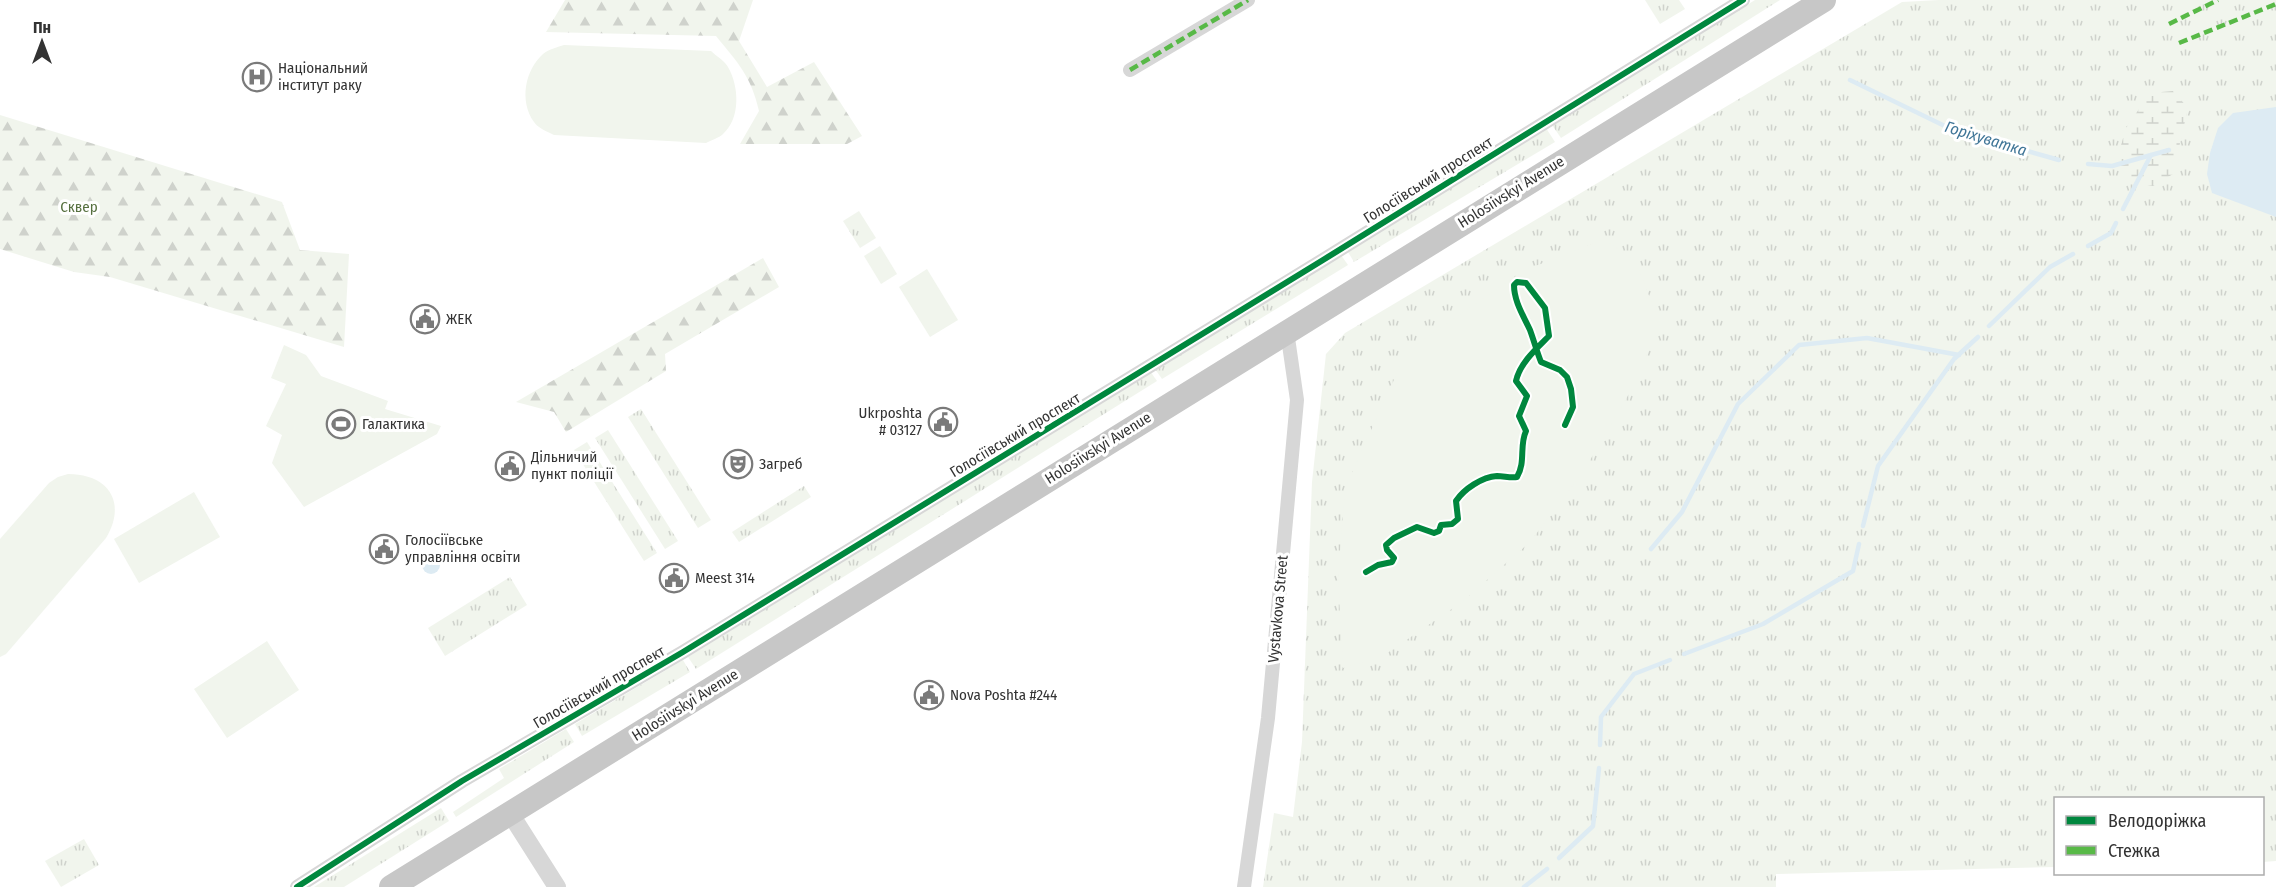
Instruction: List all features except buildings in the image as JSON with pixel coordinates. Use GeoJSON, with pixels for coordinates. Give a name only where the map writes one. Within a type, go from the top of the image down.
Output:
{"type":"FeatureCollection","features":[{"type":"Feature","properties":{"kind":"highway","name":"Holosiivskyi Avenue"},"geometry":{"type":"LineString","coordinates":[[391,887],[1812,4]]}},
{"type":"Feature","properties":{"kind":"street"},"geometry":{"type":"LineString","coordinates":[[1130,70],[1248,0]]}},
{"type":"Feature","properties":{"kind":"street","name":"Голосіївський проспект"},"geometry":{"type":"LineString","coordinates":[[297,887],[462,781],[683,652],[1743,0]]}},
{"type":"Feature","properties":{"kind":"street","name":"Vystavkova Street"},"geometry":{"type":"LineString","coordinates":[[1244,887],[1269,707],[1298,400],[1287,331]]}},
{"type":"Feature","properties":{"kind":"street"},"geometry":{"type":"LineString","coordinates":[[510,813],[557,887]]}},
{"type":"Feature","properties":{"kind":"green space"},"geometry":{"type":"Polygon","coordinates":[[[565,0],[753,0],[739,41],[767,87],[814,62],[862,136],[847,144],[740,144],[759,111],[748,79],[716,36],[546,32],[565,0]]]}},
{"type":"Feature","properties":{"kind":"green space"},"geometry":{"type":"Polygon","coordinates":[[[1645,0],[1679,0],[1685,9],[1660,24],[1645,0]]]}},
{"type":"Feature","properties":{"kind":"green space"},"geometry":{"type":"Polygon","coordinates":[[[1755,0],[1780,0],[1561,138],[1552,125],[1755,0]]]}},
{"type":"Feature","properties":{"kind":"green space"},"geometry":{"type":"Polygon","coordinates":[[[1939,0],[2276,0],[2276,861],[2264,862],[2264,797],[2054,797],[2054,867],[1776,874],[1776,887],[1263,887],[1274,813],[1293,817],[1302,742],[1312,482],[1326,354],[1345,333],[1902,2],[1939,0]]]}},
{"type":"Feature","properties":{"kind":"green space"},"geometry":{"type":"Polygon","coordinates":[[[564,45],[711,51],[724,62],[732,75],[736,92],[733,119],[723,134],[706,143],[554,135],[541,128],[529,114],[526,86],[532,68],[543,54],[564,45]]]}},
{"type":"Feature","properties":{"kind":"green space"},"geometry":{"type":"Polygon","coordinates":[[[2173,91],[2188,108],[2173,174],[2153,186],[2125,181],[2117,159],[2126,128],[2150,93],[2173,91]]]}},
{"type":"Feature","properties":{"kind":"green space","name":"Сквер"},"geometry":{"type":"Polygon","coordinates":[[[0,115],[282,202],[300,250],[349,254],[344,347],[110,277],[74,272],[0,249],[0,115]]]}},
{"type":"Feature","properties":{"kind":"green space"},"geometry":{"type":"Polygon","coordinates":[[[1546,128],[1555,142],[1354,262],[1348,252],[1546,128]]]}},
{"type":"Feature","properties":{"kind":"green space"},"geometry":{"type":"Polygon","coordinates":[[[859,211],[876,238],[860,248],[843,221],[859,211]]]}},
{"type":"Feature","properties":{"kind":"green space"},"geometry":{"type":"Polygon","coordinates":[[[1604,239],[1636,262],[1660,324],[1633,387],[1583,472],[1530,542],[1462,602],[1380,658],[1343,668],[1338,578],[1345,488],[1407,351],[1523,271],[1604,239]]]}},
{"type":"Feature","properties":{"kind":"green space"},"geometry":{"type":"Polygon","coordinates":[[[880,246],[897,274],[881,284],[864,256],[880,246]]]}},
{"type":"Feature","properties":{"kind":"green space"},"geometry":{"type":"Polygon","coordinates":[[[1341,255],[1348,265],[1162,379],[1155,369],[1341,255]]]}},
{"type":"Feature","properties":{"kind":"green space"},"geometry":{"type":"Polygon","coordinates":[[[763,258],[779,287],[665,354],[666,371],[566,432],[554,412],[516,402],[763,258]]]}},
{"type":"Feature","properties":{"kind":"green space"},"geometry":{"type":"Polygon","coordinates":[[[927,269],[958,320],[930,337],[899,287],[927,269]]]}},
{"type":"Feature","properties":{"kind":"green space"},"geometry":{"type":"Polygon","coordinates":[[[284,345],[306,355],[321,376],[388,401],[385,409],[441,426],[437,434],[304,507],[272,463],[282,435],[266,426],[286,384],[271,378],[284,345]]]}},
{"type":"Feature","properties":{"kind":"green space"},"geometry":{"type":"Polygon","coordinates":[[[1150,371],[1157,381],[696,669],[688,657],[1150,371]]]}},
{"type":"Feature","properties":{"kind":"green space"},"geometry":{"type":"Polygon","coordinates":[[[641,409],[711,520],[698,528],[628,417],[641,409]]]}},
{"type":"Feature","properties":{"kind":"green space"},"geometry":{"type":"Polygon","coordinates":[[[608,430],[678,541],[665,549],[595,438],[608,430]]]}},
{"type":"Feature","properties":{"kind":"green space"},"geometry":{"type":"Polygon","coordinates":[[[587,442],[657,553],[644,561],[574,450],[587,442]]]}},
{"type":"Feature","properties":{"kind":"green space"},"geometry":{"type":"Polygon","coordinates":[[[68,474],[82,475],[104,485],[114,502],[115,513],[112,525],[106,538],[6,654],[0,657],[0,539],[49,483],[68,474]]]}},
{"type":"Feature","properties":{"kind":"green space"},"geometry":{"type":"Polygon","coordinates":[[[804,486],[811,497],[739,542],[732,532],[804,486]]]}},
{"type":"Feature","properties":{"kind":"green space"},"geometry":{"type":"Polygon","coordinates":[[[194,492],[220,537],[139,583],[114,539],[194,492]]]}},
{"type":"Feature","properties":{"kind":"green space"},"geometry":{"type":"Polygon","coordinates":[[[510,577],[527,605],[445,656],[428,628],[510,577]]]}},
{"type":"Feature","properties":{"kind":"green space"},"geometry":{"type":"Polygon","coordinates":[[[267,641],[299,690],[227,738],[194,689],[267,641]]]}},
{"type":"Feature","properties":{"kind":"green space"},"geometry":{"type":"Polygon","coordinates":[[[683,660],[690,672],[582,736],[575,724],[683,660]]]}},
{"type":"Feature","properties":{"kind":"green space"},"geometry":{"type":"Polygon","coordinates":[[[566,729],[574,742],[456,817],[453,812],[504,778],[499,769],[566,729]]]}},
{"type":"Feature","properties":{"kind":"green space"},"geometry":{"type":"Polygon","coordinates":[[[441,808],[449,821],[344,887],[314,887],[441,808]]]}},
{"type":"Feature","properties":{"kind":"green space"},"geometry":{"type":"Polygon","coordinates":[[[84,839],[99,865],[61,887],[45,861],[84,839]]]}},
{"type":"Feature","properties":{"kind":"shaded area"},"geometry":{"type":"Polygon","coordinates":[[[2276,107],[2276,217],[2212,193],[2207,174],[2210,153],[2218,128],[2233,113],[2276,107]]]}},
{"type":"Feature","properties":{"kind":"shaded area"},"geometry":{"type":"Polygon","coordinates":[[[431,556],[437,559],[440,565],[437,571],[431,574],[425,571],[422,565],[425,559],[431,556]]]}},
{"type":"Feature","properties":{"kind":"waterway","name":"Горіхуватка"},"geometry":{"type":"LineString","coordinates":[[1850,80],[1953,130],[2059,160]]}},
{"type":"Feature","properties":{"kind":"waterway","name":"Горіхуватка"},"geometry":{"type":"LineString","coordinates":[[2088,164],[2112,166],[2169,150]]}},
{"type":"Feature","properties":{"kind":"waterway"},"geometry":{"type":"LineString","coordinates":[[2123,209],[2151,155]]}},
{"type":"Feature","properties":{"kind":"waterway"},"geometry":{"type":"LineString","coordinates":[[2088,246],[2111,233],[2116,223]]}},
{"type":"Feature","properties":{"kind":"waterway"},"geometry":{"type":"LineString","coordinates":[[1989,326],[2050,267],[2073,254]]}},
{"type":"Feature","properties":{"kind":"waterway"},"geometry":{"type":"LineString","coordinates":[[1863,526],[1878,466],[1954,359],[1978,337]]}},
{"type":"Feature","properties":{"kind":"waterway"},"geometry":{"type":"LineString","coordinates":[[1651,549],[1682,512],[1738,404],[1799,345],[1867,338],[1959,355]]}},
{"type":"Feature","properties":{"kind":"waterway"},"geometry":{"type":"LineString","coordinates":[[1684,654],[1763,624],[1853,571],[1859,544]]}},
{"type":"Feature","properties":{"kind":"waterway"},"geometry":{"type":"LineString","coordinates":[[1600,745],[1601,717],[1634,674],[1670,660]]}},
{"type":"Feature","properties":{"kind":"waterway"},"geometry":{"type":"LineString","coordinates":[[1559,858],[1593,826],[1599,768]]}},
{"type":"Feature","properties":{"kind":"waterway"},"geometry":{"type":"LineString","coordinates":[[1524,887],[1547,869]]}},
{"type":"Feature","properties":{"kind":"marked path"},"geometry":{"type":"LineString","coordinates":[[1130,70],[1248,0]]}},
{"type":"Feature","properties":{"kind":"marked path"},"geometry":{"type":"LineString","coordinates":[[2169,24],[2218,0]]}},
{"type":"Feature","properties":{"kind":"marked path"},"geometry":{"type":"LineString","coordinates":[[2179,43],[2276,4]]}},
{"type":"Feature","properties":{"kind":"cycle path"},"geometry":{"type":"LineString","coordinates":[[297,887],[462,781],[683,652],[1743,0]]}},
{"type":"Feature","properties":{"kind":"cycle path"},"geometry":{"type":"LineString","coordinates":[[1366,572],[1378,565],[1392,562],[1394,558],[1386,545],[1394,538],[1417,527],[1434,533],[1439,531],[1441,525],[1452,524],[1458,519],[1456,501],[1474,484],[1497,476],[1517,477],[1521,466],[1526,431],[1519,416],[1527,396],[1516,381],[1525,362],[1534,351],[1539,346],[1549,336],[1545,308],[1526,283],[1517,282],[1514,285],[1519,308],[1530,330],[1536,346],[1537,350],[1538,354],[1541,362],[1560,370],[1567,377],[1573,407],[1565,425]]}},
{"type":"Feature","properties":{"kind":"place","name":"Національний інститут раку"},"geometry":{"type":"Point","coordinates":[257,77]}},
{"type":"Feature","properties":{"kind":"place","name":"ЖЕК"},"geometry":{"type":"Point","coordinates":[425,319]}},
{"type":"Feature","properties":{"kind":"place","name":"Ukrposhta # 03127"},"geometry":{"type":"Point","coordinates":[943,422]}},
{"type":"Feature","properties":{"kind":"place","name":"Галактика"},"geometry":{"type":"Point","coordinates":[341,424]}},
{"type":"Feature","properties":{"kind":"place","name":"Загреб"},"geometry":{"type":"Point","coordinates":[738,464]}},
{"type":"Feature","properties":{"kind":"place","name":"Дільничий пункт поліції"},"geometry":{"type":"Point","coordinates":[510,466]}},
{"type":"Feature","properties":{"kind":"place","name":"Голосіївське управління освіти"},"geometry":{"type":"Point","coordinates":[384,549]}},
{"type":"Feature","properties":{"kind":"place","name":"Meest 314"},"geometry":{"type":"Point","coordinates":[674,578]}},
{"type":"Feature","properties":{"kind":"place","name":"Nova Poshta #244"},"geometry":{"type":"Point","coordinates":[929,695]}}]}
